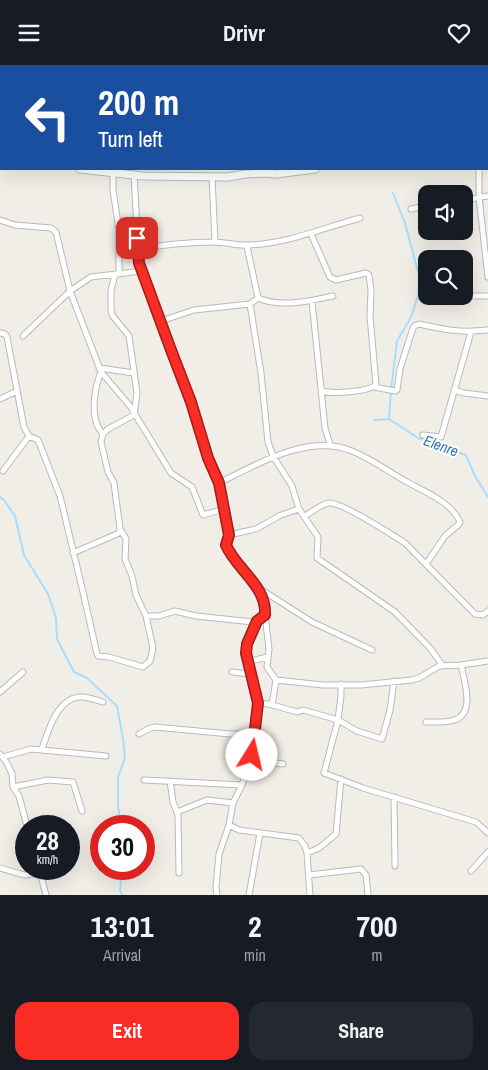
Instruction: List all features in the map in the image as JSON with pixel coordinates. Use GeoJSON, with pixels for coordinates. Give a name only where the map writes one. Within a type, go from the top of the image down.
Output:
{"type":"FeatureCollection","features":[{"type":"Feature","properties":{"kind":"main road"},"geometry":{"type":"LineString","coordinates":[[92,170],[134,175],[162,173],[212,177],[276,174],[307,170]]}},
{"type":"Feature","properties":{"kind":"street"},"geometry":{"type":"LineString","coordinates":[[479,170],[479,197],[488,277]]}},
{"type":"Feature","properties":{"kind":"street"},"geometry":{"type":"LineString","coordinates":[[116,172],[112,190],[119,230],[117,274],[111,291],[111,309],[112,315],[128,336],[137,393],[134,415]]}},
{"type":"Feature","properties":{"kind":"street"},"geometry":{"type":"LineString","coordinates":[[134,175],[137,249],[142,271],[191,402],[208,458],[219,483],[229,535],[226,545],[257,587],[266,607],[265,615],[269,649],[267,667],[276,680],[272,705]]}},
{"type":"Feature","properties":{"kind":"street"},"geometry":{"type":"LineString","coordinates":[[212,177],[215,241]]}},
{"type":"Feature","properties":{"kind":"street"},"geometry":{"type":"LineString","coordinates":[[473,198],[488,196]]}},
{"type":"Feature","properties":{"kind":"street"},"geometry":{"type":"LineString","coordinates":[[411,209],[418,208]]}},
{"type":"Feature","properties":{"kind":"street"},"geometry":{"type":"LineString","coordinates":[[137,249],[158,245],[215,241],[247,245],[278,242],[311,234],[327,227],[360,218]]}},
{"type":"Feature","properties":{"kind":"street"},"geometry":{"type":"LineString","coordinates":[[0,220],[15,225],[51,228],[56,232],[70,291],[100,370],[130,406],[171,473],[192,487],[203,515],[224,509]]}},
{"type":"Feature","properties":{"kind":"street"},"geometry":{"type":"LineString","coordinates":[[311,234],[319,256],[332,279],[366,273],[370,275],[370,316],[376,380],[374,387]]}},
{"type":"Feature","properties":{"kind":"street"},"geometry":{"type":"LineString","coordinates":[[247,245],[258,299]]}},
{"type":"Feature","properties":{"kind":"street"},"geometry":{"type":"LineString","coordinates":[[23,336],[70,291],[91,277],[142,271]]}},
{"type":"Feature","properties":{"kind":"street"},"geometry":{"type":"LineString","coordinates":[[258,299],[270,303],[312,301],[333,296]]}},
{"type":"Feature","properties":{"kind":"street"},"geometry":{"type":"LineString","coordinates":[[473,296],[488,296]]}},
{"type":"Feature","properties":{"kind":"street"},"geometry":{"type":"LineString","coordinates":[[161,321],[194,310],[250,304],[258,299]]}},
{"type":"Feature","properties":{"kind":"street"},"geometry":{"type":"LineString","coordinates":[[312,301],[325,428],[330,444]]}},
{"type":"Feature","properties":{"kind":"street"},"geometry":{"type":"LineString","coordinates":[[250,304],[261,373],[268,442],[273,456],[292,486],[299,509],[318,537],[317,558],[395,612],[430,648],[443,666]]}},
{"type":"Feature","properties":{"kind":"street"},"geometry":{"type":"LineString","coordinates":[[322,391],[332,393],[374,387],[397,390],[400,369],[416,325],[419,324],[455,332],[488,330]]}},
{"type":"Feature","properties":{"kind":"street"},"geometry":{"type":"LineString","coordinates":[[423,435],[441,437],[472,332]]}},
{"type":"Feature","properties":{"kind":"street"},"geometry":{"type":"LineString","coordinates":[[0,333],[5,334],[7,337],[24,427],[29,436],[38,439],[60,496],[98,656],[110,657],[140,667],[150,661],[153,648],[146,616],[136,595],[125,559],[126,539],[120,529],[114,483],[108,472],[101,439],[108,429],[134,415]]}},
{"type":"Feature","properties":{"kind":"street"},"geometry":{"type":"LineString","coordinates":[[100,370],[134,373]]}},
{"type":"Feature","properties":{"kind":"street"},"geometry":{"type":"LineString","coordinates":[[100,370],[96,384],[95,415],[100,431],[103,434]]}},
{"type":"Feature","properties":{"kind":"street"},"geometry":{"type":"LineString","coordinates":[[454,390],[488,396]]}},
{"type":"Feature","properties":{"kind":"street"},"geometry":{"type":"LineString","coordinates":[[0,399],[17,391]]}},
{"type":"Feature","properties":{"kind":"street"},"geometry":{"type":"LineString","coordinates":[[3,471],[29,436]]}},
{"type":"Feature","properties":{"kind":"street"},"geometry":{"type":"LineString","coordinates":[[219,483],[279,453],[330,444],[354,451],[443,502],[458,517],[459,524],[445,536],[426,564]]}},
{"type":"Feature","properties":{"kind":"street"},"geometry":{"type":"LineString","coordinates":[[305,516],[329,503],[338,504],[405,543],[475,614],[483,615],[488,611]]}},
{"type":"Feature","properties":{"kind":"street"},"geometry":{"type":"LineString","coordinates":[[229,535],[256,529],[282,515],[299,509]]}},
{"type":"Feature","properties":{"kind":"street"},"geometry":{"type":"LineString","coordinates":[[73,553],[117,534],[120,532],[120,529]]}},
{"type":"Feature","properties":{"kind":"street"},"geometry":{"type":"LineString","coordinates":[[257,587],[312,623],[372,650]]}},
{"type":"Feature","properties":{"kind":"street"},"geometry":{"type":"LineString","coordinates":[[146,616],[159,616],[175,611],[253,622],[265,615]]}},
{"type":"Feature","properties":{"kind":"street"},"geometry":{"type":"LineString","coordinates":[[217,895],[219,854],[229,825],[233,803],[242,785],[250,760],[255,734],[258,703],[250,674],[246,647],[257,621]]}},
{"type":"Feature","properties":{"kind":"street"},"geometry":{"type":"LineString","coordinates":[[248,662],[267,657]]}},
{"type":"Feature","properties":{"kind":"street"},"geometry":{"type":"LineString","coordinates":[[276,680],[307,685],[361,685],[419,678],[436,667],[488,661]]}},
{"type":"Feature","properties":{"kind":"street"},"geometry":{"type":"LineString","coordinates":[[426,722],[454,720],[463,714],[466,709],[467,696],[461,665]]}},
{"type":"Feature","properties":{"kind":"street"},"geometry":{"type":"LineString","coordinates":[[0,692],[23,672]]}},
{"type":"Feature","properties":{"kind":"street"},"geometry":{"type":"LineString","coordinates":[[232,672],[250,674]]}},
{"type":"Feature","properties":{"kind":"street"},"geometry":{"type":"LineString","coordinates":[[258,703],[297,712],[303,710],[338,720],[357,731],[382,739],[390,710],[394,681]]}},
{"type":"Feature","properties":{"kind":"street"},"geometry":{"type":"LineString","coordinates":[[341,684],[338,720],[324,771],[327,775],[363,788],[476,822],[488,833]]}},
{"type":"Feature","properties":{"kind":"street"},"geometry":{"type":"LineString","coordinates":[[42,749],[56,714],[69,701],[82,697],[103,702]]}},
{"type":"Feature","properties":{"kind":"street"},"geometry":{"type":"LineString","coordinates":[[139,735],[155,727],[230,734],[255,734]]}},
{"type":"Feature","properties":{"kind":"street"},"geometry":{"type":"LineString","coordinates":[[24,815],[19,796],[13,787],[12,774],[2,756],[31,749],[42,749],[106,756]]}},
{"type":"Feature","properties":{"kind":"street"},"geometry":{"type":"LineString","coordinates":[[250,760],[283,764]]}},
{"type":"Feature","properties":{"kind":"street"},"geometry":{"type":"LineString","coordinates":[[13,787],[48,779],[73,782],[82,811]]}},
{"type":"Feature","properties":{"kind":"street"},"geometry":{"type":"LineString","coordinates":[[307,853],[319,848],[336,835],[341,779]]}},
{"type":"Feature","properties":{"kind":"street"},"geometry":{"type":"LineString","coordinates":[[144,780],[242,785]]}},
{"type":"Feature","properties":{"kind":"street"},"geometry":{"type":"LineString","coordinates":[[170,781],[173,802],[177,812],[179,873]]}},
{"type":"Feature","properties":{"kind":"street"},"geometry":{"type":"LineString","coordinates":[[394,797],[395,866]]}},
{"type":"Feature","properties":{"kind":"street"},"geometry":{"type":"LineString","coordinates":[[177,812],[207,800],[233,803]]}},
{"type":"Feature","properties":{"kind":"street"},"geometry":{"type":"LineString","coordinates":[[229,825],[239,830],[299,839],[305,846],[307,853],[310,895]]}},
{"type":"Feature","properties":{"kind":"street"},"geometry":{"type":"LineString","coordinates":[[250,895],[260,833]]}},
{"type":"Feature","properties":{"kind":"street"},"geometry":{"type":"LineString","coordinates":[[471,871],[488,852]]}},
{"type":"Feature","properties":{"kind":"street"},"geometry":{"type":"LineString","coordinates":[[0,868],[15,872]]}},
{"type":"Feature","properties":{"kind":"street"},"geometry":{"type":"LineString","coordinates":[[309,875],[361,869],[366,875],[368,895]]}},
{"type":"Feature","properties":{"kind":"street"},"geometry":{"type":"LineString","coordinates":[[42,880],[46,895]]}},
{"type":"Feature","properties":{"kind":"waterway"},"geometry":{"type":"LineString","coordinates":[[389,419],[397,341],[411,317],[418,296],[420,279],[405,223],[393,193]]}},
{"type":"Feature","properties":{"kind":"waterway","name":"Elenre"},"geometry":{"type":"LineString","coordinates":[[374,420],[389,419],[418,438],[466,455],[475,476],[488,497]]}},
{"type":"Feature","properties":{"kind":"waterway"},"geometry":{"type":"LineString","coordinates":[[0,497],[15,516],[24,555],[48,594],[56,618],[57,639],[74,672],[87,678],[117,706],[125,758],[118,777],[119,815]]}},
{"type":"Feature","properties":{"kind":"waterway"},"geometry":{"type":"LineString","coordinates":[[121,880],[120,891],[122,895]]}},
{"type":"Feature","properties":{"kind":"route"},"geometry":{"type":"LineString","coordinates":[[137,238],[139,263],[191,402],[208,458],[219,483],[229,535],[226,545],[257,587],[266,607],[265,615],[257,621],[246,647],[250,674],[258,703],[252,755]]}}]}
